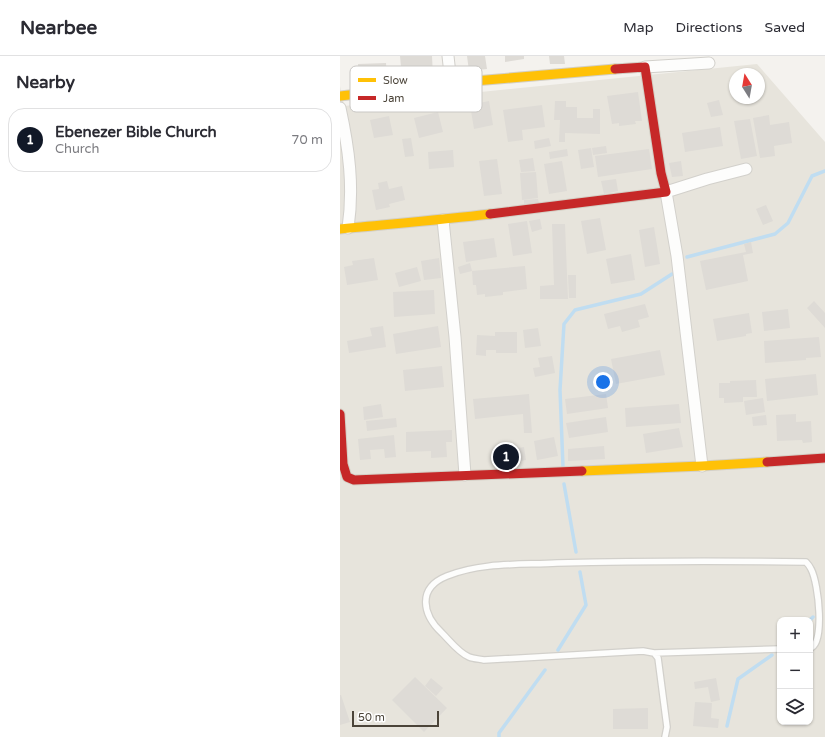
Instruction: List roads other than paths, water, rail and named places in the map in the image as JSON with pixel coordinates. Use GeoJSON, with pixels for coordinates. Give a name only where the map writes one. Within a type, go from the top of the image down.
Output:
{"type":"FeatureCollection","features":[{"type":"Feature","properties":{"kind":"street"},"geometry":{"type":"LineString","coordinates":[[448,56],[449,66]]}},
{"type":"Feature","properties":{"kind":"street"},"geometry":{"type":"LineString","coordinates":[[482,81],[709,63]]}},
{"type":"Feature","properties":{"kind":"street"},"geometry":{"type":"LineString","coordinates":[[645,68],[661,173],[666,192],[677,256],[702,466]]}},
{"type":"Feature","properties":{"kind":"street"},"geometry":{"type":"LineString","coordinates":[[340,96],[350,95]]}},
{"type":"Feature","properties":{"kind":"street"},"geometry":{"type":"LineString","coordinates":[[340,108],[351,168],[352,192],[344,228],[443,220],[666,192],[746,169]]}},
{"type":"Feature","properties":{"kind":"street"},"geometry":{"type":"LineString","coordinates":[[443,220],[455,337],[465,475]]}},
{"type":"Feature","properties":{"kind":"street"},"geometry":{"type":"LineString","coordinates":[[340,414],[343,464],[347,477],[354,480],[702,466],[825,458]]}},
{"type":"Feature","properties":{"kind":"lane"},"geometry":{"type":"LineString","coordinates":[[777,649],[654,653],[643,651],[484,660],[469,657],[436,628],[428,613],[425,599],[429,588],[446,576],[482,566],[598,562],[806,562],[811,569],[817,586],[825,620],[823,638],[813,647]]}},
{"type":"Feature","properties":{"kind":"lane"},"geometry":{"type":"LineString","coordinates":[[654,653],[658,658],[667,727],[665,737]]}},
{"type":"Feature","properties":{"kind":"waterway"},"geometry":{"type":"LineString","coordinates":[[687,257],[775,234],[788,223],[812,176],[825,171]]}},
{"type":"Feature","properties":{"kind":"waterway"},"geometry":{"type":"LineString","coordinates":[[563,467],[560,390],[564,324],[575,310],[641,294],[672,274]]}},
{"type":"Feature","properties":{"kind":"waterway"},"geometry":{"type":"LineString","coordinates":[[564,484],[576,552]]}},
{"type":"Feature","properties":{"kind":"waterway"},"geometry":{"type":"LineString","coordinates":[[558,650],[586,605],[580,572]]}},
{"type":"Feature","properties":{"kind":"waterway"},"geometry":{"type":"LineString","coordinates":[[727,726],[738,679],[772,655]]}},
{"type":"Feature","properties":{"kind":"waterway"},"geometry":{"type":"LineString","coordinates":[[499,737],[499,733],[545,670]]}},
{"type":"Feature","properties":{"kind":"place","name":"Ebenezer Bible Church"},"geometry":{"type":"Point","coordinates":[506,457]}}]}
